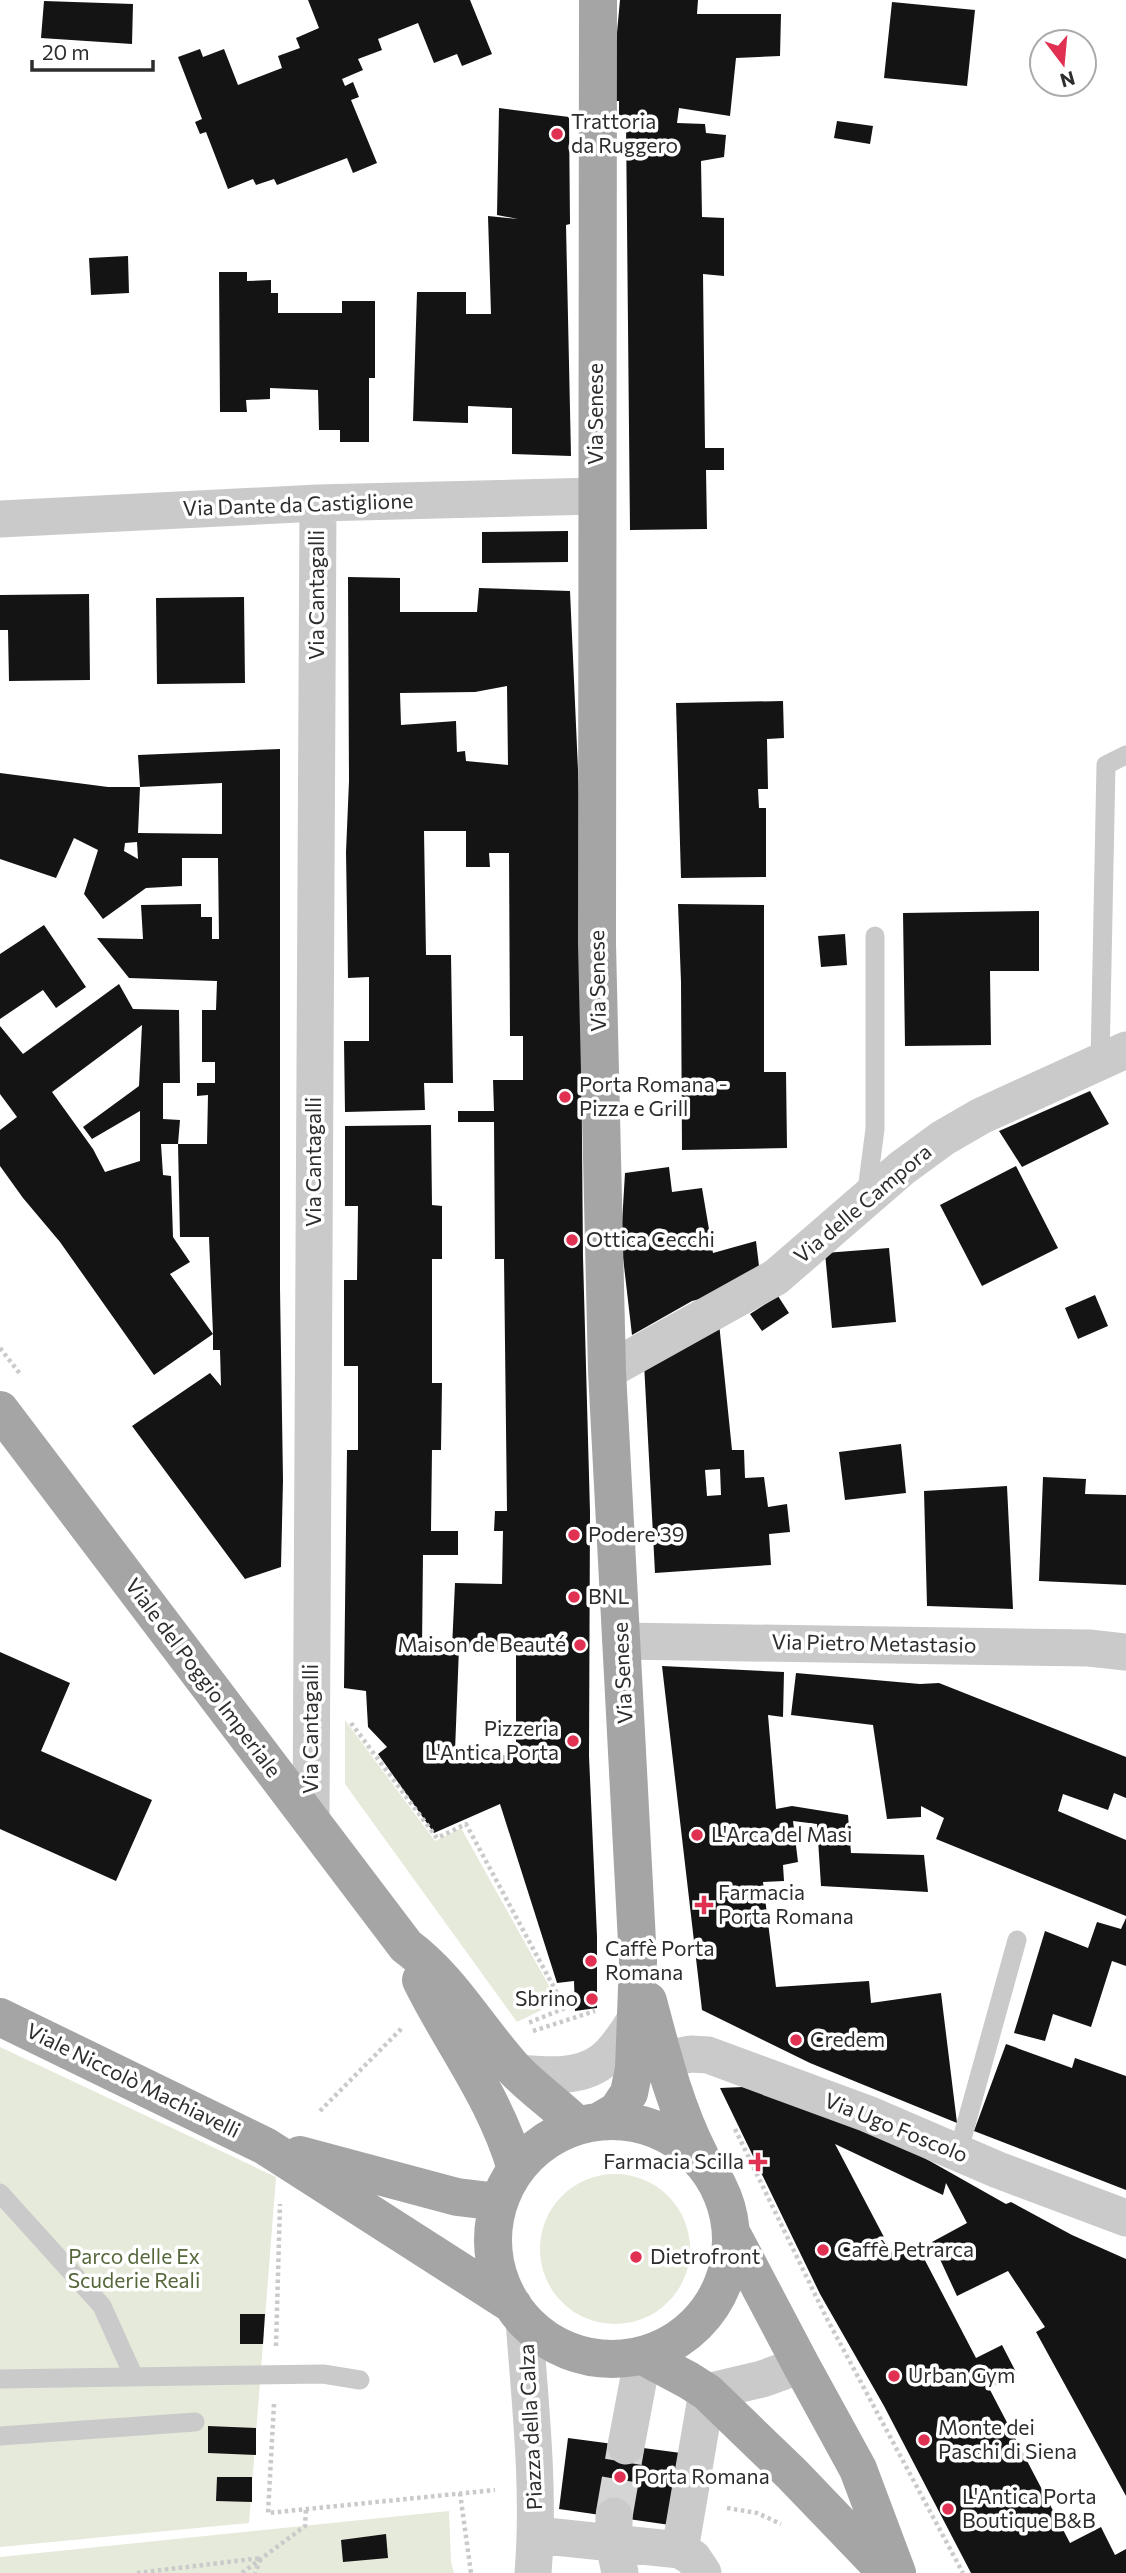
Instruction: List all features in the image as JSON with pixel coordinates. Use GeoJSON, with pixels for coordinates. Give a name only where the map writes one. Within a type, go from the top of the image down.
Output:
{"type":"FeatureCollection","features":[{"type":"Feature","properties":{"kind":"main road","name":"Via Senese"},"geometry":{"type":"LineString","coordinates":[[598,0],[597,930],[607,1371],[638,1961],[664,2059],[688,2133],[704,2165]]}},
{"type":"Feature","properties":{"kind":"main road","name":"Viale del Poggio Imperiale"},"geometry":{"type":"LineString","coordinates":[[0,1410],[406,1946],[431,2001],[497,2114],[516,2169]]}},
{"type":"Feature","properties":{"kind":"main road","name":"Viale del Poggio Imperiale"},"geometry":{"type":"LineString","coordinates":[[406,1946],[421,1957],[450,1987],[518,2073],[589,2123]]}},
{"type":"Feature","properties":{"kind":"main road","name":"Via Senese"},"geometry":{"type":"LineString","coordinates":[[589,2123],[617,2112],[629,2093],[634,2069],[619,2013],[638,1961]]}},
{"type":"Feature","properties":{"kind":"main road","name":"Viale Niccolò Machiavelli"},"geometry":{"type":"LineString","coordinates":[[0,2017],[265,2146],[519,2312]]}},
{"type":"Feature","properties":{"kind":"main road"},"geometry":{"type":"LineString","coordinates":[[733,2235],[722,2291],[707,2315],[681,2339],[643,2356],[588,2358],[552,2345],[519,2312],[498,2277],[493,2249],[494,2223],[499,2202],[516,2169],[548,2140],[589,2123],[623,2120],[647,2124],[673,2137],[704,2165],[723,2198],[733,2235],[859,2469],[897,2573]]}},
{"type":"Feature","properties":{"kind":"main road","name":"Viale Niccolò Machiavelli"},"geometry":{"type":"LineString","coordinates":[[265,2146],[457,2197],[499,2202]]}},
{"type":"Feature","properties":{"kind":"main road"},"geometry":{"type":"LineString","coordinates":[[643,2356],[707,2392],[800,2482],[887,2573]]}},
{"type":"Feature","properties":{"kind":"street","name":"Via Dante da Castiglione"},"geometry":{"type":"LineString","coordinates":[[0,519],[318,503],[596,496]]}},
{"type":"Feature","properties":{"kind":"street","name":"Via Cantagalli"},"geometry":{"type":"LineString","coordinates":[[311,1821],[318,503]]}},
{"type":"Feature","properties":{"kind":"street","name":"Via delle Campora"},"geometry":{"type":"LineString","coordinates":[[607,1371],[776,1277],[866,1199],[943,1138],[981,1116],[1113,1056]]}},
{"type":"Feature","properties":{"kind":"street","name":"Via Pietro Metastasio"},"geometry":{"type":"LineString","coordinates":[[621,1641],[1089,1648],[1126,1652]]}},
{"type":"Feature","properties":{"kind":"street"},"geometry":{"type":"LineString","coordinates":[[518,2073],[563,2074],[600,2063],[616,2046],[619,2013]]}},
{"type":"Feature","properties":{"kind":"street","name":"Via Ugo Foscolo"},"geometry":{"type":"LineString","coordinates":[[664,2059],[691,2054],[708,2055],[869,2114],[958,2153],[1126,2218]]}},
{"type":"Feature","properties":{"kind":"street","name":"Piazza della Calza"},"geometry":{"type":"LineString","coordinates":[[519,2312],[534,2486],[536,2535],[533,2573]]}},
{"type":"Feature","properties":{"kind":"street"},"geometry":{"type":"LineString","coordinates":[[626,2445],[643,2356]]}},
{"type":"Feature","properties":{"kind":"street"},"geometry":{"type":"LineString","coordinates":[[692,2562],[707,2392],[762,2379],[801,2365]]}},
{"type":"Feature","properties":{"kind":"street","name":"Piazza della Calza"},"geometry":{"type":"LineString","coordinates":[[536,2535],[616,2544],[692,2562]]}},
{"type":"Feature","properties":{"kind":"lane"},"geometry":{"type":"LineString","coordinates":[[1113,1056],[1106,765],[1126,755]]}},
{"type":"Feature","properties":{"kind":"lane"},"geometry":{"type":"LineString","coordinates":[[866,1199],[875,1129],[875,936]]}},
{"type":"Feature","properties":{"kind":"lane"},"geometry":{"type":"LineString","coordinates":[[958,2153],[1017,1940]]}},
{"type":"Feature","properties":{"kind":"lane"},"geometry":{"type":"LineString","coordinates":[[0,2193],[102,2306],[134,2377]]}},
{"type":"Feature","properties":{"kind":"lane"},"geometry":{"type":"LineString","coordinates":[[0,2379],[323,2375],[360,2380]]}},
{"type":"Feature","properties":{"kind":"lane"},"geometry":{"type":"LineString","coordinates":[[0,2436],[195,2422]]}},
{"type":"Feature","properties":{"kind":"path"},"geometry":{"type":"LineString","coordinates":[[346,1716],[437,1838],[466,1824],[565,2008],[527,2024]]}},
{"type":"Feature","properties":{"kind":"path"},"geometry":{"type":"LineString","coordinates":[[531,2031],[619,2013]]}},
{"type":"Feature","properties":{"kind":"path"},"geometry":{"type":"LineString","coordinates":[[320,2111],[404,2025]]}},
{"type":"Feature","properties":{"kind":"path"},"geometry":{"type":"LineString","coordinates":[[732,2123],[827,2317],[963,2573]]}},
{"type":"Feature","properties":{"kind":"path"},"geometry":{"type":"LineString","coordinates":[[281,2193],[276,2376],[268,2513],[534,2486]]}},
{"type":"Feature","properties":{"kind":"path"},"geometry":{"type":"LineString","coordinates":[[460,2493],[471,2573]]}},
{"type":"Feature","properties":{"kind":"path"},"geometry":{"type":"LineString","coordinates":[[725,2508],[757,2513],[784,2526]]}},
{"type":"Feature","properties":{"kind":"path"},"geometry":{"type":"LineString","coordinates":[[242,2573],[304,2526],[306,2509]]}},
{"type":"Feature","properties":{"kind":"path"},"geometry":{"type":"LineString","coordinates":[[137,2573],[261,2558]]}},
{"type":"Feature","properties":{"kind":"path"},"geometry":{"type":"LineString","coordinates":[[255,2573],[261,2558]]}},
{"type":"Feature","properties":{"kind":"green space"},"geometry":{"type":"Polygon","coordinates":[[[345,1720],[435,1841],[461,1828],[558,2002],[517,2022],[345,1784],[345,1720]]]}},
{"type":"Feature","properties":{"kind":"green space","name":"Parco delle Ex Scuderie Reali"},"geometry":{"type":"Polygon","coordinates":[[[0,2047],[276,2177],[249,2523],[0,2547],[0,2047]]]}},
{"type":"Feature","properties":{"kind":"green space"},"geometry":{"type":"Polygon","coordinates":[[[615,2174],[644,2180],[668,2196],[684,2220],[690,2249],[684,2278],[668,2302],[644,2318],[615,2324],[586,2318],[562,2302],[546,2278],[540,2249],[546,2220],[562,2196],[586,2180],[615,2174]]]}},
{"type":"Feature","properties":{"kind":"green space"},"geometry":{"type":"Polygon","coordinates":[[[449,2511],[451,2562],[454,2573],[0,2573],[0,2557],[449,2511]]]}},
{"type":"Feature","properties":{"kind":"building"},"geometry":{"type":"Polygon","coordinates":[[[308,0],[470,0],[492,54],[462,66],[457,54],[434,63],[418,23],[378,39],[382,50],[358,59],[363,70],[342,79],[345,86],[353,82],[359,97],[351,100],[377,163],[353,173],[347,158],[277,185],[274,179],[256,185],[253,179],[228,189],[206,132],[200,134],[195,122],[202,119],[178,57],[200,49],[203,57],[224,49],[238,85],[282,68],[278,56],[300,48],[296,38],[319,28],[308,0]]]}},
{"type":"Feature","properties":{"kind":"building"},"geometry":{"type":"Polygon","coordinates":[[[620,0],[698,0],[697,14],[781,14],[780,56],[736,58],[730,116],[679,108],[677,123],[705,124],[706,133],[726,135],[724,157],[701,161],[702,217],[724,218],[724,276],[703,274],[705,448],[724,448],[724,470],[706,470],[707,529],[630,530],[626,122],[619,121],[619,101],[614,101],[620,0]]]}},
{"type":"Feature","properties":{"kind":"building"},"geometry":{"type":"Polygon","coordinates":[[[44,1],[133,4],[132,44],[41,38],[44,1]]]}},
{"type":"Feature","properties":{"kind":"building"},"geometry":{"type":"Polygon","coordinates":[[[892,2],[975,10],[967,86],[884,78],[892,2]]]}},
{"type":"Feature","properties":{"kind":"building"},"geometry":{"type":"Polygon","coordinates":[[[499,108],[569,117],[570,224],[566,225],[571,456],[512,454],[512,408],[468,406],[468,423],[413,421],[417,292],[466,292],[466,314],[491,314],[488,216],[518,219],[497,215],[499,108]]]}},
{"type":"Feature","properties":{"kind":"building"},"geometry":{"type":"Polygon","coordinates":[[[837,121],[873,126],[870,144],[834,138],[837,121]]]}},
{"type":"Feature","properties":{"kind":"building"},"geometry":{"type":"Polygon","coordinates":[[[128,256],[129,293],[91,295],[89,258],[128,256]]]}},
{"type":"Feature","properties":{"kind":"building"},"geometry":{"type":"Polygon","coordinates":[[[219,272],[247,272],[247,281],[271,280],[271,293],[278,293],[278,313],[342,313],[342,301],[375,301],[375,378],[369,378],[369,442],[340,442],[340,430],[319,430],[318,390],[270,388],[270,399],[246,400],[247,412],[220,412],[219,272]]]}},
{"type":"Feature","properties":{"kind":"building"},"geometry":{"type":"Polygon","coordinates":[[[568,531],[568,562],[482,563],[482,532],[568,531]]]}},
{"type":"Feature","properties":{"kind":"building"},"geometry":{"type":"Polygon","coordinates":[[[348,577],[400,578],[400,612],[477,612],[479,588],[570,591],[579,792],[583,1257],[590,1512],[589,1756],[597,1936],[597,2008],[575,2011],[574,1981],[557,1983],[500,1804],[434,1833],[378,1754],[387,1747],[368,1727],[366,1691],[344,1688],[347,1450],[358,1450],[358,1366],[344,1366],[344,1280],[357,1280],[358,1206],[345,1206],[345,1126],[431,1125],[432,1205],[442,1206],[442,1259],[432,1259],[432,1383],[442,1383],[441,1450],[432,1450],[431,1531],[458,1531],[458,1555],[423,1555],[422,1647],[452,1648],[455,1583],[502,1584],[503,1531],[494,1531],[495,1511],[507,1511],[504,1259],[495,1259],[494,1122],[458,1122],[458,1111],[494,1111],[493,1080],[523,1080],[523,1036],[510,1036],[509,853],[489,853],[490,867],[466,867],[466,831],[424,831],[426,955],[451,955],[453,1083],[424,1083],[425,1110],[345,1112],[344,1041],[369,1041],[369,977],[348,978],[346,852],[349,781],[348,577]],[[507,686],[475,692],[400,693],[401,725],[456,721],[457,752],[465,751],[466,761],[508,765],[507,686]],[[459,1648],[455,1751],[516,1756],[516,1650],[459,1648]]]}},
{"type":"Feature","properties":{"kind":"building"},"geometry":{"type":"Polygon","coordinates":[[[89,594],[90,680],[9,681],[8,630],[0,630],[0,595],[89,594]]]}},
{"type":"Feature","properties":{"kind":"building"},"geometry":{"type":"Polygon","coordinates":[[[244,597],[245,683],[157,684],[156,598],[244,597]]]}},
{"type":"Feature","properties":{"kind":"building"},"geometry":{"type":"Polygon","coordinates":[[[783,701],[784,738],[767,739],[768,789],[758,789],[759,808],[766,808],[766,877],[681,878],[676,703],[783,701]]]}},
{"type":"Feature","properties":{"kind":"building"},"geometry":{"type":"Polygon","coordinates":[[[280,749],[280,1289],[283,1480],[281,1567],[245,1579],[132,1426],[210,1373],[221,1386],[220,1350],[213,1350],[209,1237],[180,1237],[178,1144],[207,1144],[208,1095],[197,1096],[197,1083],[215,1083],[215,1062],[202,1062],[202,1010],[216,1010],[217,981],[129,978],[97,938],[143,939],[141,905],[201,904],[201,917],[212,917],[212,939],[219,939],[218,858],[182,858],[182,886],[146,888],[103,919],[84,894],[98,850],[74,838],[56,878],[0,859],[0,773],[108,787],[140,787],[138,755],[280,749]],[[222,783],[140,787],[138,833],[222,834],[222,783]],[[137,842],[125,843],[124,851],[138,859],[137,842]]]}},
{"type":"Feature","properties":{"kind":"building"},"geometry":{"type":"Polygon","coordinates":[[[678,904],[764,905],[764,1072],[786,1072],[787,1148],[682,1150],[678,904]]]}},
{"type":"Feature","properties":{"kind":"building"},"geometry":{"type":"Polygon","coordinates":[[[1039,911],[1039,971],[990,971],[991,1045],[905,1046],[903,913],[1039,911]]]}},
{"type":"Feature","properties":{"kind":"building"},"geometry":{"type":"Polygon","coordinates":[[[44,925],[86,987],[56,1008],[43,990],[0,1019],[0,954],[44,925]]]}},
{"type":"Feature","properties":{"kind":"building"},"geometry":{"type":"Polygon","coordinates":[[[845,934],[847,965],[821,967],[818,936],[845,934]]]}},
{"type":"Feature","properties":{"kind":"building"},"geometry":{"type":"Polygon","coordinates":[[[119,984],[133,1009],[179,1010],[180,1083],[163,1083],[163,1119],[180,1120],[178,1144],[161,1144],[163,1175],[171,1176],[173,1237],[190,1262],[170,1274],[213,1334],[154,1375],[60,1242],[0,1166],[0,1130],[17,1117],[0,1094],[0,1026],[23,1054],[119,984]],[[142,1025],[52,1092],[93,1149],[105,1172],[140,1161],[140,1111],[92,1139],[83,1127],[139,1086],[142,1025]]]}},
{"type":"Feature","properties":{"kind":"building"},"geometry":{"type":"Polygon","coordinates":[[[1090,1091],[1109,1124],[1022,1167],[999,1131],[1090,1091]]]}},
{"type":"Feature","properties":{"kind":"building"},"geometry":{"type":"Polygon","coordinates":[[[1016,1166],[1058,1248],[982,1286],[940,1205],[1016,1166]]]}},
{"type":"Feature","properties":{"kind":"building"},"geometry":{"type":"Polygon","coordinates":[[[669,1167],[672,1192],[702,1188],[713,1253],[756,1241],[759,1266],[712,1296],[692,1301],[632,1335],[621,1240],[625,1173],[669,1167]]]}},
{"type":"Feature","properties":{"kind":"building"},"geometry":{"type":"Polygon","coordinates":[[[889,1248],[896,1322],[832,1328],[825,1253],[889,1248]]]}},
{"type":"Feature","properties":{"kind":"building"},"geometry":{"type":"Polygon","coordinates":[[[1095,1295],[1108,1326],[1078,1339],[1065,1308],[1095,1295]]]}},
{"type":"Feature","properties":{"kind":"building"},"geometry":{"type":"Polygon","coordinates":[[[778,1296],[789,1313],[762,1331],[750,1314],[778,1296]]]}},
{"type":"Feature","properties":{"kind":"building"},"geometry":{"type":"Polygon","coordinates":[[[719,1323],[732,1450],[744,1450],[745,1478],[764,1477],[768,1507],[787,1504],[790,1532],[769,1534],[771,1565],[655,1573],[644,1363],[719,1323]],[[720,1469],[705,1470],[707,1496],[721,1495],[720,1469]]]}},
{"type":"Feature","properties":{"kind":"building"},"geometry":{"type":"Polygon","coordinates":[[[901,1444],[906,1493],[845,1500],[839,1452],[901,1444]]]}},
{"type":"Feature","properties":{"kind":"building"},"geometry":{"type":"Polygon","coordinates":[[[1043,1477],[1086,1479],[1085,1494],[1126,1495],[1126,1585],[1039,1581],[1043,1477]]]}},
{"type":"Feature","properties":{"kind":"building"},"geometry":{"type":"Polygon","coordinates":[[[1007,1486],[1013,1609],[927,1606],[924,1491],[1007,1486]]]}},
{"type":"Feature","properties":{"kind":"building"},"geometry":{"type":"Polygon","coordinates":[[[0,1652],[70,1683],[41,1751],[152,1800],[116,1881],[0,1829],[0,1652]]]}},
{"type":"Feature","properties":{"kind":"building"},"geometry":{"type":"Polygon","coordinates":[[[662,1666],[784,1672],[783,1717],[768,1715],[776,1809],[792,1806],[848,1815],[851,1853],[924,1855],[928,1892],[821,1886],[817,1824],[793,1821],[798,1862],[783,1865],[784,1881],[763,1882],[776,1987],[869,1981],[871,2003],[941,1993],[957,2123],[810,2063],[702,2010],[662,1666]]]}},
{"type":"Feature","properties":{"kind":"building"},"geometry":{"type":"Polygon","coordinates":[[[796,1673],[920,1684],[939,1683],[1126,1757],[1126,1798],[1114,1793],[1108,1810],[1063,1794],[1058,1811],[1126,1840],[1126,1916],[936,1839],[944,1818],[921,1806],[921,1817],[887,1819],[873,1725],[791,1715],[796,1673]]]}},
{"type":"Feature","properties":{"kind":"building"},"geometry":{"type":"Polygon","coordinates":[[[1126,1918],[1126,1966],[1112,1961],[1091,2027],[1053,2014],[1045,2041],[1014,2033],[1045,1931],[1088,1948],[1097,1922],[1121,1929],[1126,1918]]]}},
{"type":"Feature","properties":{"kind":"building"},"geometry":{"type":"Polygon","coordinates":[[[1006,2044],[1072,2068],[1075,2058],[1126,2076],[1126,2190],[974,2131],[1006,2044]]]}},
{"type":"Feature","properties":{"kind":"building"},"geometry":{"type":"Polygon","coordinates":[[[743,2087],[882,2134],[1006,2204],[1011,2202],[1072,2235],[1126,2259],[1126,2496],[1036,2332],[1045,2327],[1008,2271],[957,2296],[932,2242],[967,2223],[946,2183],[943,2195],[835,2144],[895,2258],[917,2245],[976,2358],[1002,2345],[1017,2374],[989,2388],[1070,2543],[1101,2527],[1115,2555],[1126,2549],[1126,2573],[971,2573],[884,2406],[820,2294],[720,2088],[743,2087]]]}},
{"type":"Feature","properties":{"kind":"building"},"geometry":{"type":"Polygon","coordinates":[[[240,2314],[265,2314],[263,2344],[240,2344],[240,2314]]]}},
{"type":"Feature","properties":{"kind":"building"},"geometry":{"type":"Polygon","coordinates":[[[208,2426],[256,2428],[256,2455],[208,2453],[208,2426]]]}},
{"type":"Feature","properties":{"kind":"building","name":"Porta Romana"},"geometry":{"type":"Polygon","coordinates":[[[568,2438],[681,2453],[670,2525],[559,2509],[568,2438]]]}},
{"type":"Feature","properties":{"kind":"building"},"geometry":{"type":"Polygon","coordinates":[[[217,2477],[252,2477],[252,2502],[216,2501],[217,2477]]]}},
{"type":"Feature","properties":{"kind":"building"},"geometry":{"type":"Polygon","coordinates":[[[386,2534],[388,2558],[343,2562],[341,2540],[386,2534]]]}},
{"type":"Feature","properties":{"kind":"tunnel"},"geometry":{"type":"LineString","coordinates":[[614,2516],[626,2446]]}},
{"type":"Feature","properties":{"kind":"place","name":"Trattoria da Ruggero"},"geometry":{"type":"Point","coordinates":[557,134]}},
{"type":"Feature","properties":{"kind":"place","name":"Porta Romana - Pizza e Grill"},"geometry":{"type":"Point","coordinates":[565,1097]}},
{"type":"Feature","properties":{"kind":"place","name":"Ottica Cecchi"},"geometry":{"type":"Point","coordinates":[572,1240]}},
{"type":"Feature","properties":{"kind":"place","name":"Podere 39"},"geometry":{"type":"Point","coordinates":[574,1535]}},
{"type":"Feature","properties":{"kind":"place","name":"BNL"},"geometry":{"type":"Point","coordinates":[574,1597]}},
{"type":"Feature","properties":{"kind":"place","name":"Maison de Beauté"},"geometry":{"type":"Point","coordinates":[580,1645]}},
{"type":"Feature","properties":{"kind":"place","name":"Pizzeria L'Antica Porta"},"geometry":{"type":"Point","coordinates":[573,1741]}},
{"type":"Feature","properties":{"kind":"place","name":"L'Arca del Masi"},"geometry":{"type":"Point","coordinates":[697,1835]}},
{"type":"Feature","properties":{"kind":"place","name":"Farmacia Porta Romana"},"geometry":{"type":"Point","coordinates":[704,1905]}},
{"type":"Feature","properties":{"kind":"place","name":"Caffè Porta Romana"},"geometry":{"type":"Point","coordinates":[591,1961]}},
{"type":"Feature","properties":{"kind":"place","name":"Sbrino"},"geometry":{"type":"Point","coordinates":[592,1999]}},
{"type":"Feature","properties":{"kind":"place","name":"Credem"},"geometry":{"type":"Point","coordinates":[796,2040]}},
{"type":"Feature","properties":{"kind":"place","name":"Farmacia Scilla"},"geometry":{"type":"Point","coordinates":[758,2162]}},
{"type":"Feature","properties":{"kind":"place","name":"Caffè Petrarca"},"geometry":{"type":"Point","coordinates":[823,2250]}},
{"type":"Feature","properties":{"kind":"place","name":"Dietrofront"},"geometry":{"type":"Point","coordinates":[636,2257]}},
{"type":"Feature","properties":{"kind":"place","name":"Urban Gym"},"geometry":{"type":"Point","coordinates":[894,2376]}},
{"type":"Feature","properties":{"kind":"place","name":"Monte dei Paschi di Siena"},"geometry":{"type":"Point","coordinates":[924,2440]}},
{"type":"Feature","properties":{"kind":"place","name":"Porta Romana"},"geometry":{"type":"Point","coordinates":[620,2477]}},
{"type":"Feature","properties":{"kind":"place","name":"L'Antica Porta Boutique B&B"},"geometry":{"type":"Point","coordinates":[948,2509]}}]}
